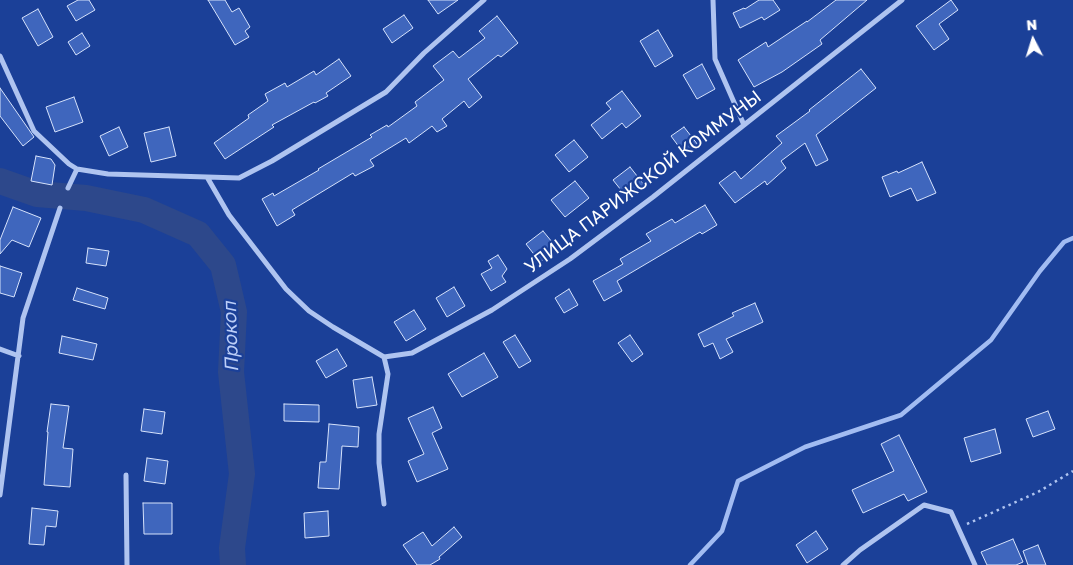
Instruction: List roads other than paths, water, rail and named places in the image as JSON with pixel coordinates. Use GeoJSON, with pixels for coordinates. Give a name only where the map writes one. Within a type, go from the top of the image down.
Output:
{"type":"FeatureCollection","features":[{"type":"Feature","properties":{"kind":"street"},"geometry":{"type":"LineString","coordinates":[[0,56],[34,131],[58,155],[77,169],[108,174],[238,178],[272,161],[386,92],[424,53],[484,0]]}},
{"type":"Feature","properties":{"kind":"street"},"geometry":{"type":"LineString","coordinates":[[713,0],[715,59],[744,125]]}},
{"type":"Feature","properties":{"kind":"street","name":"УЛИЦА ПАРИЖСКОЙ КОММУНЫ"},"geometry":{"type":"LineString","coordinates":[[384,357],[412,353],[492,310],[562,264],[654,197],[902,0]]}},
{"type":"Feature","properties":{"kind":"street"},"geometry":{"type":"LineString","coordinates":[[68,188],[77,169]]}},
{"type":"Feature","properties":{"kind":"street"},"geometry":{"type":"LineString","coordinates":[[207,177],[229,215],[286,289],[309,311],[384,357],[388,374],[379,434],[379,463],[384,504]]}},
{"type":"Feature","properties":{"kind":"street"},"geometry":{"type":"LineString","coordinates":[[0,495],[10,405],[19,356],[23,318],[60,208]]}},
{"type":"Feature","properties":{"kind":"street"},"geometry":{"type":"LineString","coordinates":[[0,349],[19,356]]}},
{"type":"Feature","properties":{"kind":"street"},"geometry":{"type":"LineString","coordinates":[[126,474],[127,565]]}},
{"type":"Feature","properties":{"kind":"street"},"geometry":{"type":"LineString","coordinates":[[843,565],[860,550],[924,506],[952,512],[975,565]]}},
{"type":"Feature","properties":{"kind":"waterway","name":"Прокоп"},"geometry":{"type":"LineString","coordinates":[[0,181],[37,194],[86,198],[144,210],[198,234],[223,265],[234,312],[231,372],[242,474],[232,548],[233,565]]}},
{"type":"Feature","properties":{"kind":"waterway"},"geometry":{"type":"LineString","coordinates":[[690,565],[722,531],[738,481],[805,447],[901,415],[991,340],[1040,271],[1064,242],[1073,238]]}}]}
